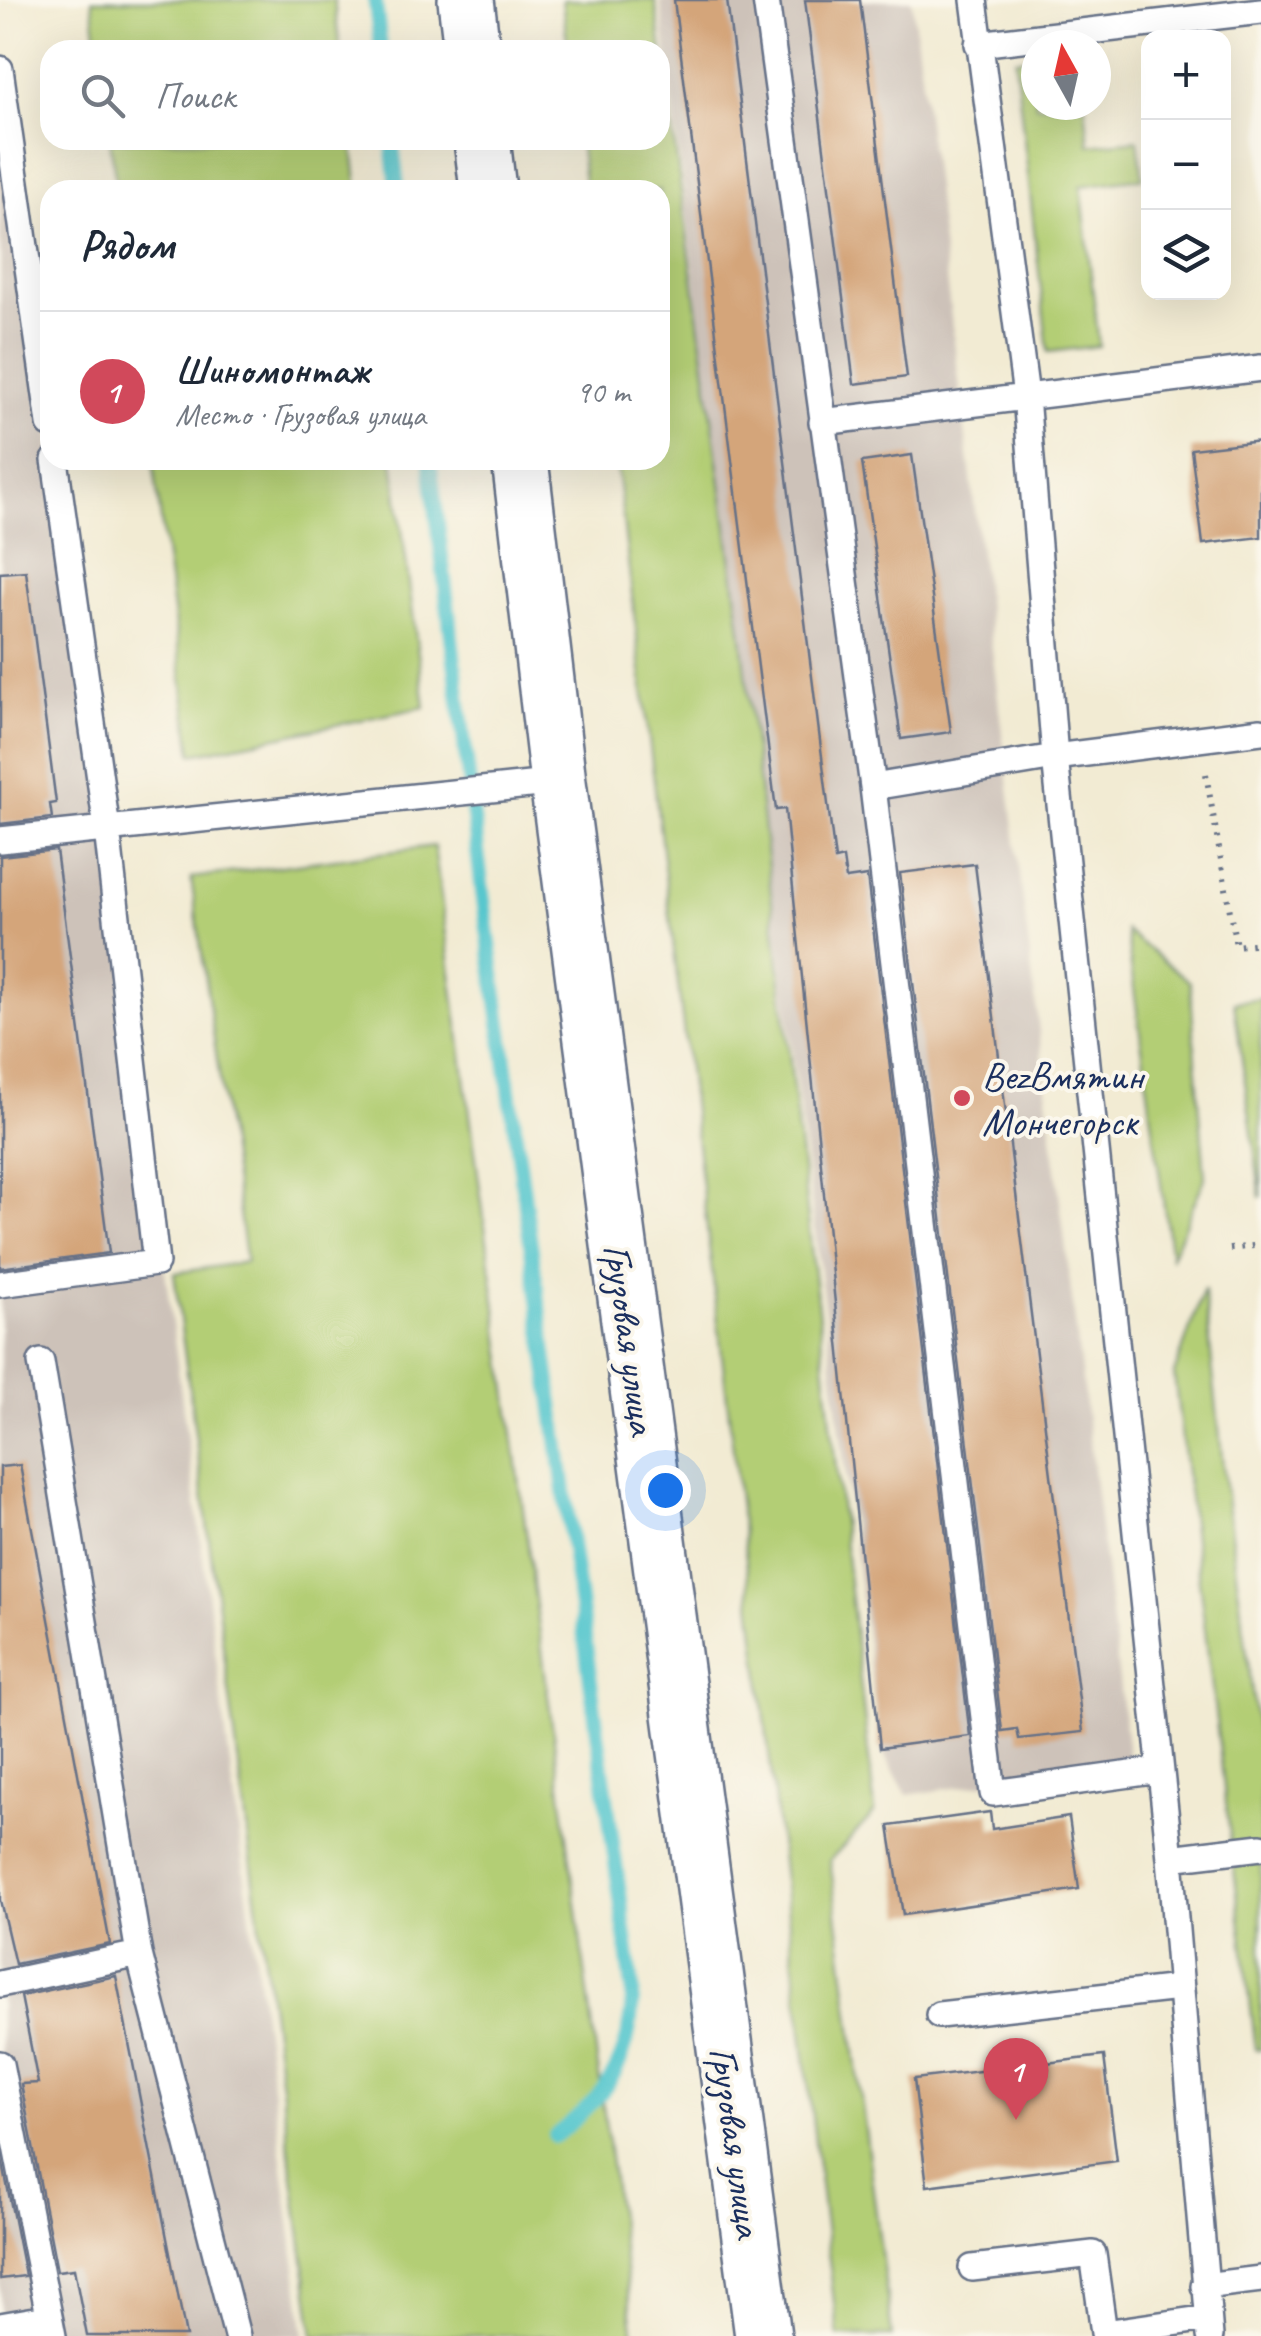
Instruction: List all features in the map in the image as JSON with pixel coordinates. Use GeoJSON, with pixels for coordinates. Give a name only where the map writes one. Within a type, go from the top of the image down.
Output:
{"type":"FeatureCollection","features":[{"type":"Feature","properties":{"kind":"main road"},"geometry":{"type":"LineString","coordinates":[[466,0],[471,40]]}},
{"type":"Feature","properties":{"kind":"main road"},"geometry":{"type":"LineString","coordinates":[[483,150],[487,180]]}},
{"type":"Feature","properties":{"kind":"main road","name":"Грузовая улица"},"geometry":{"type":"LineString","coordinates":[[521,470],[558,782],[763,2336]]}},
{"type":"Feature","properties":{"kind":"lane"},"geometry":{"type":"LineString","coordinates":[[766,0],[872,787],[993,1793],[1160,1770]]}},
{"type":"Feature","properties":{"kind":"lane"},"geometry":{"type":"LineString","coordinates":[[972,2268],[1094,2254],[1104,2333],[1209,2327],[1170,1858],[1055,757],[1026,396],[974,0]]}},
{"type":"Feature","properties":{"kind":"lane"},"geometry":{"type":"LineString","coordinates":[[978,44],[1261,11]]}},
{"type":"Feature","properties":{"kind":"lane"},"geometry":{"type":"LineString","coordinates":[[0,69],[40,353]]}},
{"type":"Feature","properties":{"kind":"lane"},"geometry":{"type":"LineString","coordinates":[[822,422],[1261,368]]}},
{"type":"Feature","properties":{"kind":"lane"},"geometry":{"type":"LineString","coordinates":[[0,1284],[156,1263],[107,829],[56,470]]}},
{"type":"Feature","properties":{"kind":"lane"},"geometry":{"type":"LineString","coordinates":[[872,787],[1055,757],[1261,731]]}},
{"type":"Feature","properties":{"kind":"lane"},"geometry":{"type":"LineString","coordinates":[[0,840],[558,782]]}},
{"type":"Feature","properties":{"kind":"lane"},"geometry":{"type":"LineString","coordinates":[[41,1362],[139,1954],[237,2336]]}},
{"type":"Feature","properties":{"kind":"lane"},"geometry":{"type":"LineString","coordinates":[[1170,1858],[1261,1847]]}},
{"type":"Feature","properties":{"kind":"lane"},"geometry":{"type":"LineString","coordinates":[[0,1984],[139,1954]]}},
{"type":"Feature","properties":{"kind":"lane"},"geometry":{"type":"LineString","coordinates":[[939,2015],[1179,1988]]}},
{"type":"Feature","properties":{"kind":"lane"},"geometry":{"type":"LineString","coordinates":[[0,2064],[50,2327],[0,2326]]}},
{"type":"Feature","properties":{"kind":"lane"},"geometry":{"type":"LineString","coordinates":[[1204,2286],[1261,2278]]}},
{"type":"Feature","properties":{"kind":"path"},"geometry":{"type":"LineString","coordinates":[[1200,738],[1236,946],[1261,944]]}},
{"type":"Feature","properties":{"kind":"path"},"geometry":{"type":"LineString","coordinates":[[1230,1250],[1261,1246]]}},
{"type":"Feature","properties":{"kind":"shaded area"},"geometry":{"type":"Polygon","coordinates":[[[660,0],[912,0],[1129,1761],[907,1795],[880,1748],[670,79],[670,40],[665,40],[660,0]]]}},
{"type":"Feature","properties":{"kind":"shaded area"},"geometry":{"type":"Polygon","coordinates":[[[0,69],[40,353],[40,470],[52,470],[107,829],[305,2336],[0,2336],[0,69]]]}},
{"type":"Feature","properties":{"kind":"green space"},"geometry":{"type":"Polygon","coordinates":[[[92,0],[334,0],[339,40],[97,40],[92,0]]]}},
{"type":"Feature","properties":{"kind":"green space"},"geometry":{"type":"Polygon","coordinates":[[[562,0],[655,0],[660,40],[567,40],[562,0]]]}},
{"type":"Feature","properties":{"kind":"green space"},"geometry":{"type":"Polygon","coordinates":[[[1021,58],[1021,112],[1015,59],[1021,58]]]}},
{"type":"Feature","properties":{"kind":"green space"},"geometry":{"type":"Polygon","coordinates":[[[670,110],[742,637],[875,1812],[830,1860],[892,2336],[838,2336],[617,470],[670,470],[670,180],[584,180],[580,150],[670,150],[670,110]]]}},
{"type":"Feature","properties":{"kind":"green space"},"geometry":{"type":"Polygon","coordinates":[[[1022,120],[1086,120],[1089,145],[1138,140],[1141,178],[1081,186],[1099,346],[1048,352],[1022,120]]]}},
{"type":"Feature","properties":{"kind":"green space"},"geometry":{"type":"Polygon","coordinates":[[[111,150],[353,150],[357,180],[116,180],[111,150]]]}},
{"type":"Feature","properties":{"kind":"green space"},"geometry":{"type":"Polygon","coordinates":[[[154,470],[394,470],[425,707],[192,754],[154,470]]]}},
{"type":"Feature","properties":{"kind":"green space"},"geometry":{"type":"Polygon","coordinates":[[[434,846],[634,2336],[314,2336],[174,1273],[246,1262],[191,878],[434,846]]]}},
{"type":"Feature","properties":{"kind":"green space"},"geometry":{"type":"Polygon","coordinates":[[[1126,931],[1190,982],[1205,1178],[1171,1257],[1126,931]]]}},
{"type":"Feature","properties":{"kind":"green space"},"geometry":{"type":"Polygon","coordinates":[[[1261,998],[1261,1198],[1234,1002],[1261,998]]]}},
{"type":"Feature","properties":{"kind":"green space"},"geometry":{"type":"Polygon","coordinates":[[[1204,1289],[1227,1504],[1261,1758],[1261,2050],[1256,2050],[1174,1374],[1204,1289]]]}},
{"type":"Feature","properties":{"kind":"building"},"geometry":{"type":"Polygon","coordinates":[[[674,0],[727,0],[835,860],[843,858],[846,879],[867,876],[970,1736],[880,1748],[785,809],[776,810],[674,0]]]}},
{"type":"Feature","properties":{"kind":"building"},"geometry":{"type":"Polygon","coordinates":[[[805,0],[860,0],[907,377],[854,384],[805,0]]]}},
{"type":"Feature","properties":{"kind":"building"},"geometry":{"type":"Polygon","coordinates":[[[1261,441],[1261,537],[1203,544],[1191,449],[1261,441]]]}},
{"type":"Feature","properties":{"kind":"building"},"geometry":{"type":"Polygon","coordinates":[[[912,455],[951,732],[901,739],[862,462],[912,455]]]}},
{"type":"Feature","properties":{"kind":"building"},"geometry":{"type":"Polygon","coordinates":[[[26,571],[56,803],[50,804],[52,818],[0,824],[0,573],[26,571]]]}},
{"type":"Feature","properties":{"kind":"building"},"geometry":{"type":"Polygon","coordinates":[[[56,850],[109,1253],[0,1268],[0,856],[56,850]]]}},
{"type":"Feature","properties":{"kind":"building"},"geometry":{"type":"Polygon","coordinates":[[[975,864],[1083,1732],[1019,1739],[1017,1729],[1002,1731],[900,873],[975,864]]]}},
{"type":"Feature","properties":{"kind":"building"},"geometry":{"type":"Polygon","coordinates":[[[20,1465],[110,1944],[15,1964],[0,1900],[0,1467],[20,1465]]]}},
{"type":"Feature","properties":{"kind":"building"},"geometry":{"type":"Polygon","coordinates":[[[990,1812],[992,1829],[1069,1817],[1079,1889],[903,1915],[889,1826],[990,1812]]]}},
{"type":"Feature","properties":{"kind":"building"},"geometry":{"type":"Polygon","coordinates":[[[116,1976],[186,2336],[87,2336],[74,2269],[57,2271],[21,2084],[38,2083],[21,1996],[116,1976]]]}},
{"type":"Feature","properties":{"kind":"building"},"geometry":{"type":"Polygon","coordinates":[[[1104,2056],[1117,2161],[927,2186],[914,2079],[1104,2056]]]}},
{"type":"Feature","properties":{"kind":"building"},"geometry":{"type":"Polygon","coordinates":[[[0,2149],[25,2276],[0,2279],[0,2149]]]}},
{"type":"Feature","properties":{"kind":"waterway"},"geometry":{"type":"LineString","coordinates":[[375,0],[380,40]]}},
{"type":"Feature","properties":{"kind":"waterway"},"geometry":{"type":"LineString","coordinates":[[393,150],[397,180]]}},
{"type":"Feature","properties":{"kind":"waterway"},"geometry":{"type":"LineString","coordinates":[[431,470],[483,896],[633,1991],[627,2038],[614,2074],[591,2104],[555,2136]]}},
{"type":"Feature","properties":{"kind":"place","name":"BezВмятин Мончегорск"},"geometry":{"type":"Point","coordinates":[962,1098]}},
{"type":"Feature","properties":{"kind":"place","name":"Шиномонтаж"},"geometry":{"type":"Point","coordinates":[1016,2120]}}]}
